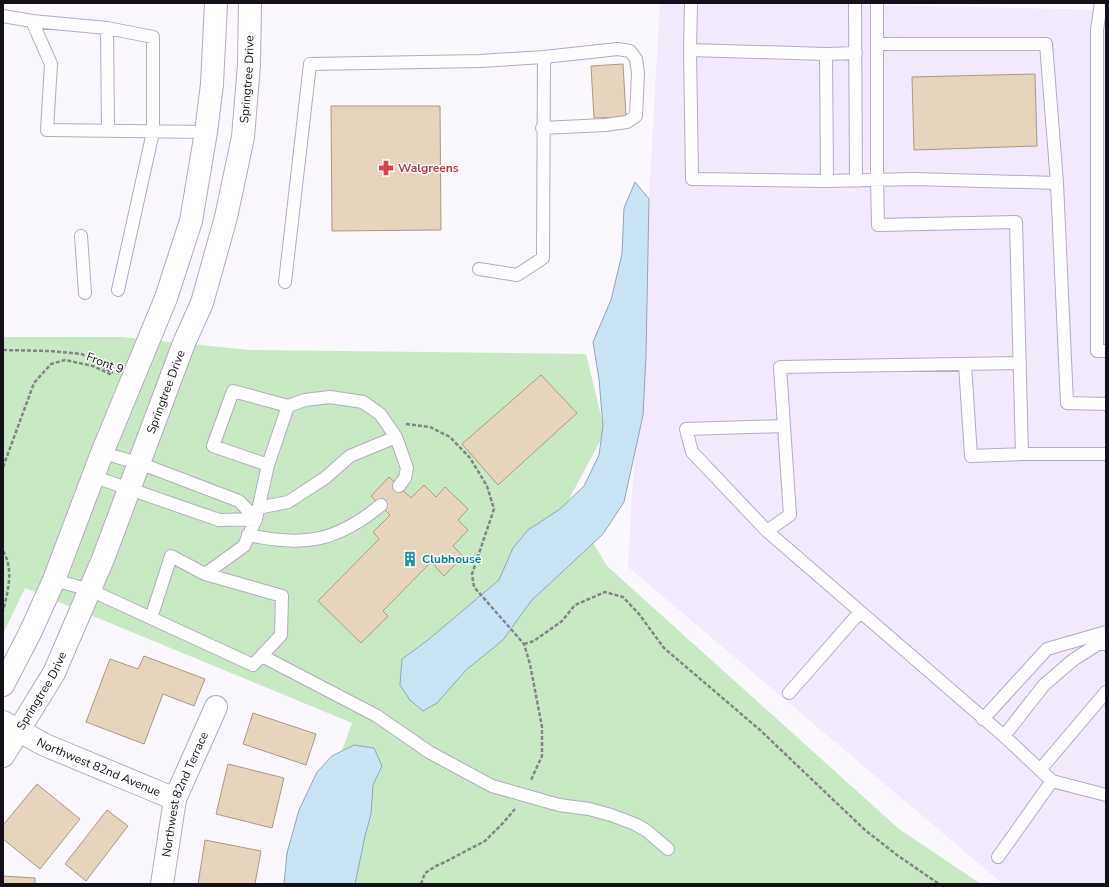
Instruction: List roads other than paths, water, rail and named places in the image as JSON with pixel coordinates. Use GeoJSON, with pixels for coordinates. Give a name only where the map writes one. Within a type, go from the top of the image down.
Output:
{"type":"FeatureCollection","features":[{"type":"Feature","properties":{"kind":"street"},"geometry":{"type":"LineString","coordinates":[[3,685],[30,633],[54,580],[92,476],[166,298],[191,221],[206,132],[212,84],[216,3]]}},
{"type":"Feature","properties":{"kind":"street","name":"Springtree Drive"},"geometry":{"type":"LineString","coordinates":[[3,756],[10,726],[54,673],[103,559],[184,343],[202,303],[226,217],[243,137],[249,65],[250,3]]}},
{"type":"Feature","properties":{"kind":"street","name":"Northwest 82nd Terrace"},"geometry":{"type":"LineString","coordinates":[[162,884],[175,799],[216,707]]}},
{"type":"Feature","properties":{"kind":"street","name":"Northwest 82nd Avenue"},"geometry":{"type":"LineString","coordinates":[[10,726],[45,745],[175,799]]}},
{"type":"Feature","properties":{"kind":"lane"},"geometry":{"type":"LineString","coordinates":[[691,3],[690,50],[692,179],[827,181],[922,179],[1057,184]]}},
{"type":"Feature","properties":{"kind":"lane"},"geometry":{"type":"LineString","coordinates":[[855,3],[856,181]]}},
{"type":"Feature","properties":{"kind":"lane"},"geometry":{"type":"LineString","coordinates":[[877,3],[878,225],[1016,222],[1022,454]]}},
{"type":"Feature","properties":{"kind":"lane"},"geometry":{"type":"LineString","coordinates":[[1102,3],[1097,30],[1101,283],[1097,351],[1106,351]]}},
{"type":"Feature","properties":{"kind":"lane"},"geometry":{"type":"LineString","coordinates":[[3,16],[32,21],[107,28],[153,37],[154,132],[118,290]]}},
{"type":"Feature","properties":{"kind":"lane"},"geometry":{"type":"LineString","coordinates":[[32,21],[51,64],[47,130],[206,132]]}},
{"type":"Feature","properties":{"kind":"lane"},"geometry":{"type":"LineString","coordinates":[[107,28],[108,131]]}},
{"type":"Feature","properties":{"kind":"lane"},"geometry":{"type":"LineString","coordinates":[[877,44],[1046,44],[1057,184],[1067,403],[1106,404]]}},
{"type":"Feature","properties":{"kind":"lane"},"geometry":{"type":"LineString","coordinates":[[285,282],[310,64],[480,61],[544,57],[618,49],[630,50],[636,59],[638,73],[636,116],[626,122],[605,125],[542,128]]}},
{"type":"Feature","properties":{"kind":"lane"},"geometry":{"type":"LineString","coordinates":[[690,50],[826,54],[856,53]]}},
{"type":"Feature","properties":{"kind":"lane"},"geometry":{"type":"LineString","coordinates":[[826,54],[827,181]]}},
{"type":"Feature","properties":{"kind":"lane"},"geometry":{"type":"LineString","coordinates":[[479,269],[517,275],[543,258],[542,128],[544,57]]}},
{"type":"Feature","properties":{"kind":"lane"},"geometry":{"type":"LineString","coordinates":[[81,236],[85,293]]}},
{"type":"Feature","properties":{"kind":"lane"},"geometry":{"type":"LineString","coordinates":[[767,531],[790,515],[780,367],[1020,363]]}},
{"type":"Feature","properties":{"kind":"lane"},"geometry":{"type":"LineString","coordinates":[[965,365],[971,456],[1022,454],[1106,454]]}},
{"type":"Feature","properties":{"kind":"lane"},"geometry":{"type":"LineString","coordinates":[[268,465],[213,446],[233,391],[288,406],[305,400],[330,397],[363,402],[380,414],[393,432],[407,468],[405,478],[399,486]]}},
{"type":"Feature","properties":{"kind":"lane"},"geometry":{"type":"LineString","coordinates":[[205,574],[244,546],[257,514],[268,465],[288,406]]}},
{"type":"Feature","properties":{"kind":"lane"},"geometry":{"type":"LineString","coordinates":[[784,426],[686,429],[692,452],[767,531],[1004,736],[1052,781],[1106,795]]}},
{"type":"Feature","properties":{"kind":"lane"},"geometry":{"type":"LineString","coordinates":[[92,476],[219,520],[257,514],[288,502],[325,478],[350,456],[393,432]]}},
{"type":"Feature","properties":{"kind":"lane"},"geometry":{"type":"LineString","coordinates":[[102,453],[138,463],[239,501],[257,514]]}},
{"type":"Feature","properties":{"kind":"lane"},"geometry":{"type":"LineString","coordinates":[[248,535],[269,540],[295,542],[317,539],[338,534],[364,519],[381,505]]}},
{"type":"Feature","properties":{"kind":"lane"},"geometry":{"type":"LineString","coordinates":[[54,580],[90,590],[253,665],[281,635],[282,596],[205,574],[171,556],[151,618]]}},
{"type":"Feature","properties":{"kind":"lane"},"geometry":{"type":"LineString","coordinates":[[789,693],[860,612]]}},
{"type":"Feature","properties":{"kind":"lane"},"geometry":{"type":"LineString","coordinates":[[983,719],[1047,649],[1106,632]]}},
{"type":"Feature","properties":{"kind":"lane"},"geometry":{"type":"LineString","coordinates":[[1004,736],[1044,685],[1073,660],[1098,644],[1106,644]]}},
{"type":"Feature","properties":{"kind":"lane"},"geometry":{"type":"LineString","coordinates":[[262,656],[377,716],[429,752],[492,786],[559,804],[589,809],[611,815],[635,824],[647,831],[668,849]]}},
{"type":"Feature","properties":{"kind":"lane"},"geometry":{"type":"LineString","coordinates":[[1040,770],[1106,692]]}},
{"type":"Feature","properties":{"kind":"lane"},"geometry":{"type":"LineString","coordinates":[[998,857],[1052,781]]}},
{"type":"Feature","properties":{"kind":"water"},"geometry":{"type":"Polygon","coordinates":[[[635,182],[649,199],[646,355],[643,415],[624,502],[603,534],[531,601],[503,640],[466,670],[437,703],[423,711],[410,700],[400,685],[402,659],[428,640],[499,580],[513,548],[528,530],[560,509],[584,486],[599,455],[603,426],[599,379],[593,342],[611,300],[622,254],[624,208],[635,182]]]}},
{"type":"Feature","properties":{"kind":"water"},"geometry":{"type":"Polygon","coordinates":[[[354,745],[374,748],[382,766],[373,785],[371,814],[355,884],[284,884],[287,853],[299,810],[317,772],[332,756],[354,745]]]}},
{"type":"Feature","properties":{"kind":"place","name":"Walgreens"},"geometry":{"type":"Point","coordinates":[386,168]}},
{"type":"Feature","properties":{"kind":"place","name":"Clubhouse"},"geometry":{"type":"Point","coordinates":[410,559]}}]}
